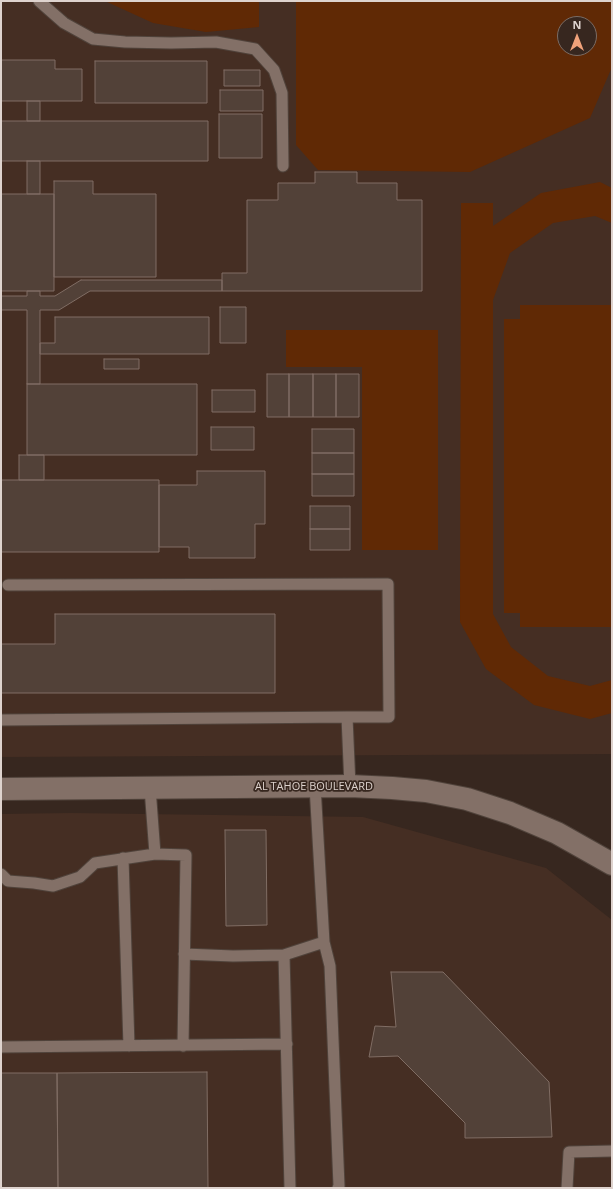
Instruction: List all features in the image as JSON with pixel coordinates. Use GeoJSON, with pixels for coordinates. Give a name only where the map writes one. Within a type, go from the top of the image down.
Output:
{"type":"FeatureCollection","features":[{"type":"Feature","properties":{"kind":"main road","name":"AL TAHOE BOULEVARD"},"geometry":{"type":"LineString","coordinates":[[1,789],[350,786],[426,791],[467,799],[510,813],[557,833],[612,864]]}},
{"type":"Feature","properties":{"kind":"lane"},"geometry":{"type":"LineString","coordinates":[[39,1],[64,23],[93,39],[133,42],[216,42],[255,49],[274,70],[282,93],[283,166]]}},
{"type":"Feature","properties":{"kind":"lane"},"geometry":{"type":"LineString","coordinates":[[1,720],[389,717],[388,584],[8,585]]}},
{"type":"Feature","properties":{"kind":"lane"},"geometry":{"type":"LineString","coordinates":[[347,717],[350,786]]}},
{"type":"Feature","properties":{"kind":"lane"},"geometry":{"type":"LineString","coordinates":[[315,786],[324,942],[330,966],[338,1188]]}},
{"type":"Feature","properties":{"kind":"lane"},"geometry":{"type":"LineString","coordinates":[[150,788],[155,854]]}},
{"type":"Feature","properties":{"kind":"lane"},"geometry":{"type":"LineString","coordinates":[[1,874],[8,882],[34,883],[53,886],[80,877],[95,863],[155,854],[186,855],[183,1046]]}},
{"type":"Feature","properties":{"kind":"lane"},"geometry":{"type":"LineString","coordinates":[[123,858],[129,1046]]}},
{"type":"Feature","properties":{"kind":"lane"},"geometry":{"type":"LineString","coordinates":[[184,954],[233,956],[284,955],[324,942]]}},
{"type":"Feature","properties":{"kind":"lane"},"geometry":{"type":"LineString","coordinates":[[284,955],[290,1188]]}},
{"type":"Feature","properties":{"kind":"lane"},"geometry":{"type":"LineString","coordinates":[[1,1047],[287,1044]]}},
{"type":"Feature","properties":{"kind":"lane"},"geometry":{"type":"LineString","coordinates":[[567,1188],[569,1152],[612,1151]]}},
{"type":"Feature","properties":{"kind":"shaded area"},"geometry":{"type":"Polygon","coordinates":[[[1,1],[612,1],[612,754],[1,757],[1,1]]]}},
{"type":"Feature","properties":{"kind":"shaded area"},"geometry":{"type":"Polygon","coordinates":[[[105,1],[259,1],[259,27],[206,32],[153,23],[105,1]]]}},
{"type":"Feature","properties":{"kind":"shaded area"},"geometry":{"type":"Polygon","coordinates":[[[296,1],[612,1],[612,67],[590,118],[470,172],[318,170],[296,145],[296,1]]]}},
{"type":"Feature","properties":{"kind":"shaded area"},"geometry":{"type":"Polygon","coordinates":[[[600,182],[612,188],[612,223],[595,216],[553,223],[510,253],[493,300],[493,614],[511,647],[548,676],[590,686],[612,680],[612,713],[590,719],[534,705],[486,669],[460,622],[461,203],[493,203],[493,226],[541,193],[600,182]]]}},
{"type":"Feature","properties":{"kind":"shaded area"},"geometry":{"type":"Polygon","coordinates":[[[520,305],[612,305],[612,627],[520,627],[520,613],[504,613],[504,319],[520,319],[520,305]]]}},
{"type":"Feature","properties":{"kind":"shaded area"},"geometry":{"type":"Polygon","coordinates":[[[286,330],[438,330],[438,550],[362,550],[362,367],[286,367],[286,330]]]}},
{"type":"Feature","properties":{"kind":"shaded area"},"geometry":{"type":"Polygon","coordinates":[[[71,813],[363,817],[546,868],[612,920],[612,1188],[1,1188],[1,814],[71,813]]]}},
{"type":"Feature","properties":{"kind":"building"},"geometry":{"type":"Polygon","coordinates":[[[1,60],[55,60],[55,69],[82,69],[82,101],[1,101],[1,60]]]}},
{"type":"Feature","properties":{"kind":"building"},"geometry":{"type":"Polygon","coordinates":[[[95,61],[207,61],[207,103],[95,103],[95,61]]]}},
{"type":"Feature","properties":{"kind":"building"},"geometry":{"type":"Polygon","coordinates":[[[224,70],[260,70],[260,86],[224,86],[224,70]]]}},
{"type":"Feature","properties":{"kind":"building"},"geometry":{"type":"Polygon","coordinates":[[[220,90],[263,90],[263,111],[220,111],[220,90]]]}},
{"type":"Feature","properties":{"kind":"building"},"geometry":{"type":"Polygon","coordinates":[[[27,101],[40,101],[40,121],[27,121],[27,101]]]}},
{"type":"Feature","properties":{"kind":"building"},"geometry":{"type":"Polygon","coordinates":[[[219,114],[262,114],[262,158],[219,158],[219,114]]]}},
{"type":"Feature","properties":{"kind":"building"},"geometry":{"type":"Polygon","coordinates":[[[1,121],[208,121],[208,161],[1,161],[1,121]]]}},
{"type":"Feature","properties":{"kind":"building"},"geometry":{"type":"Polygon","coordinates":[[[27,161],[40,161],[40,194],[27,194],[27,161]]]}},
{"type":"Feature","properties":{"kind":"building"},"geometry":{"type":"Polygon","coordinates":[[[315,172],[357,172],[357,183],[397,183],[397,200],[422,200],[422,291],[222,291],[222,273],[247,273],[247,200],[278,200],[278,183],[315,183],[315,172]]]}},
{"type":"Feature","properties":{"kind":"building"},"geometry":{"type":"Polygon","coordinates":[[[54,181],[93,181],[93,194],[156,194],[156,277],[54,277],[54,181]]]}},
{"type":"Feature","properties":{"kind":"building"},"geometry":{"type":"Polygon","coordinates":[[[1,194],[54,194],[54,291],[1,291],[1,194]]]}},
{"type":"Feature","properties":{"kind":"building"},"geometry":{"type":"Polygon","coordinates":[[[81,280],[222,280],[222,291],[90,291],[59,310],[40,310],[40,384],[27,384],[27,310],[1,310],[1,296],[27,296],[27,291],[40,291],[40,296],[55,296],[81,280]]]}},
{"type":"Feature","properties":{"kind":"building"},"geometry":{"type":"Polygon","coordinates":[[[220,307],[246,307],[246,343],[220,343],[220,307]]]}},
{"type":"Feature","properties":{"kind":"building"},"geometry":{"type":"Polygon","coordinates":[[[55,317],[209,317],[209,354],[40,354],[40,343],[55,343],[55,317]]]}},
{"type":"Feature","properties":{"kind":"building"},"geometry":{"type":"Polygon","coordinates":[[[104,359],[139,359],[139,369],[104,369],[104,359]]]}},
{"type":"Feature","properties":{"kind":"building"},"geometry":{"type":"Polygon","coordinates":[[[267,374],[289,374],[289,417],[267,417],[267,374]]]}},
{"type":"Feature","properties":{"kind":"building"},"geometry":{"type":"Polygon","coordinates":[[[289,374],[313,374],[313,417],[289,417],[289,374]]]}},
{"type":"Feature","properties":{"kind":"building"},"geometry":{"type":"Polygon","coordinates":[[[313,374],[336,374],[336,417],[313,417],[313,374]]]}},
{"type":"Feature","properties":{"kind":"building"},"geometry":{"type":"Polygon","coordinates":[[[336,374],[359,374],[359,417],[336,417],[336,374]]]}},
{"type":"Feature","properties":{"kind":"building"},"geometry":{"type":"Polygon","coordinates":[[[27,384],[197,384],[197,455],[27,455],[27,384]]]}},
{"type":"Feature","properties":{"kind":"building"},"geometry":{"type":"Polygon","coordinates":[[[212,390],[255,390],[255,412],[212,412],[212,390]]]}},
{"type":"Feature","properties":{"kind":"building"},"geometry":{"type":"Polygon","coordinates":[[[211,427],[254,427],[254,450],[211,450],[211,427]]]}},
{"type":"Feature","properties":{"kind":"building"},"geometry":{"type":"Polygon","coordinates":[[[312,429],[354,429],[354,453],[312,453],[312,429]]]}},
{"type":"Feature","properties":{"kind":"building"},"geometry":{"type":"Polygon","coordinates":[[[312,453],[354,453],[354,474],[312,474],[312,453]]]}},
{"type":"Feature","properties":{"kind":"building"},"geometry":{"type":"Polygon","coordinates":[[[19,455],[44,455],[44,480],[19,480],[19,455]]]}},
{"type":"Feature","properties":{"kind":"building"},"geometry":{"type":"Polygon","coordinates":[[[197,471],[265,471],[265,524],[255,524],[255,558],[189,558],[189,547],[159,547],[159,485],[197,485],[197,471]]]}},
{"type":"Feature","properties":{"kind":"building"},"geometry":{"type":"Polygon","coordinates":[[[312,474],[354,474],[354,496],[312,496],[312,474]]]}},
{"type":"Feature","properties":{"kind":"building"},"geometry":{"type":"Polygon","coordinates":[[[1,480],[159,480],[159,552],[1,552],[1,480]]]}},
{"type":"Feature","properties":{"kind":"building"},"geometry":{"type":"Polygon","coordinates":[[[310,506],[350,506],[350,529],[310,529],[310,506]]]}},
{"type":"Feature","properties":{"kind":"building"},"geometry":{"type":"Polygon","coordinates":[[[310,529],[350,529],[350,550],[310,550],[310,529]]]}},
{"type":"Feature","properties":{"kind":"building"},"geometry":{"type":"Polygon","coordinates":[[[55,614],[275,614],[275,693],[1,693],[1,644],[55,644],[55,614]]]}},
{"type":"Feature","properties":{"kind":"building"},"geometry":{"type":"Polygon","coordinates":[[[225,830],[266,830],[267,925],[226,926],[225,830]]]}},
{"type":"Feature","properties":{"kind":"building"},"geometry":{"type":"Polygon","coordinates":[[[391,972],[443,972],[549,1082],[552,1137],[465,1138],[465,1123],[398,1056],[369,1057],[375,1026],[396,1027],[391,972]]]}},
{"type":"Feature","properties":{"kind":"building"},"geometry":{"type":"Polygon","coordinates":[[[207,1072],[208,1188],[58,1188],[57,1073],[207,1072]]]}},
{"type":"Feature","properties":{"kind":"building"},"geometry":{"type":"Polygon","coordinates":[[[1,1073],[57,1073],[58,1188],[1,1188],[1,1073]]]}}]}
